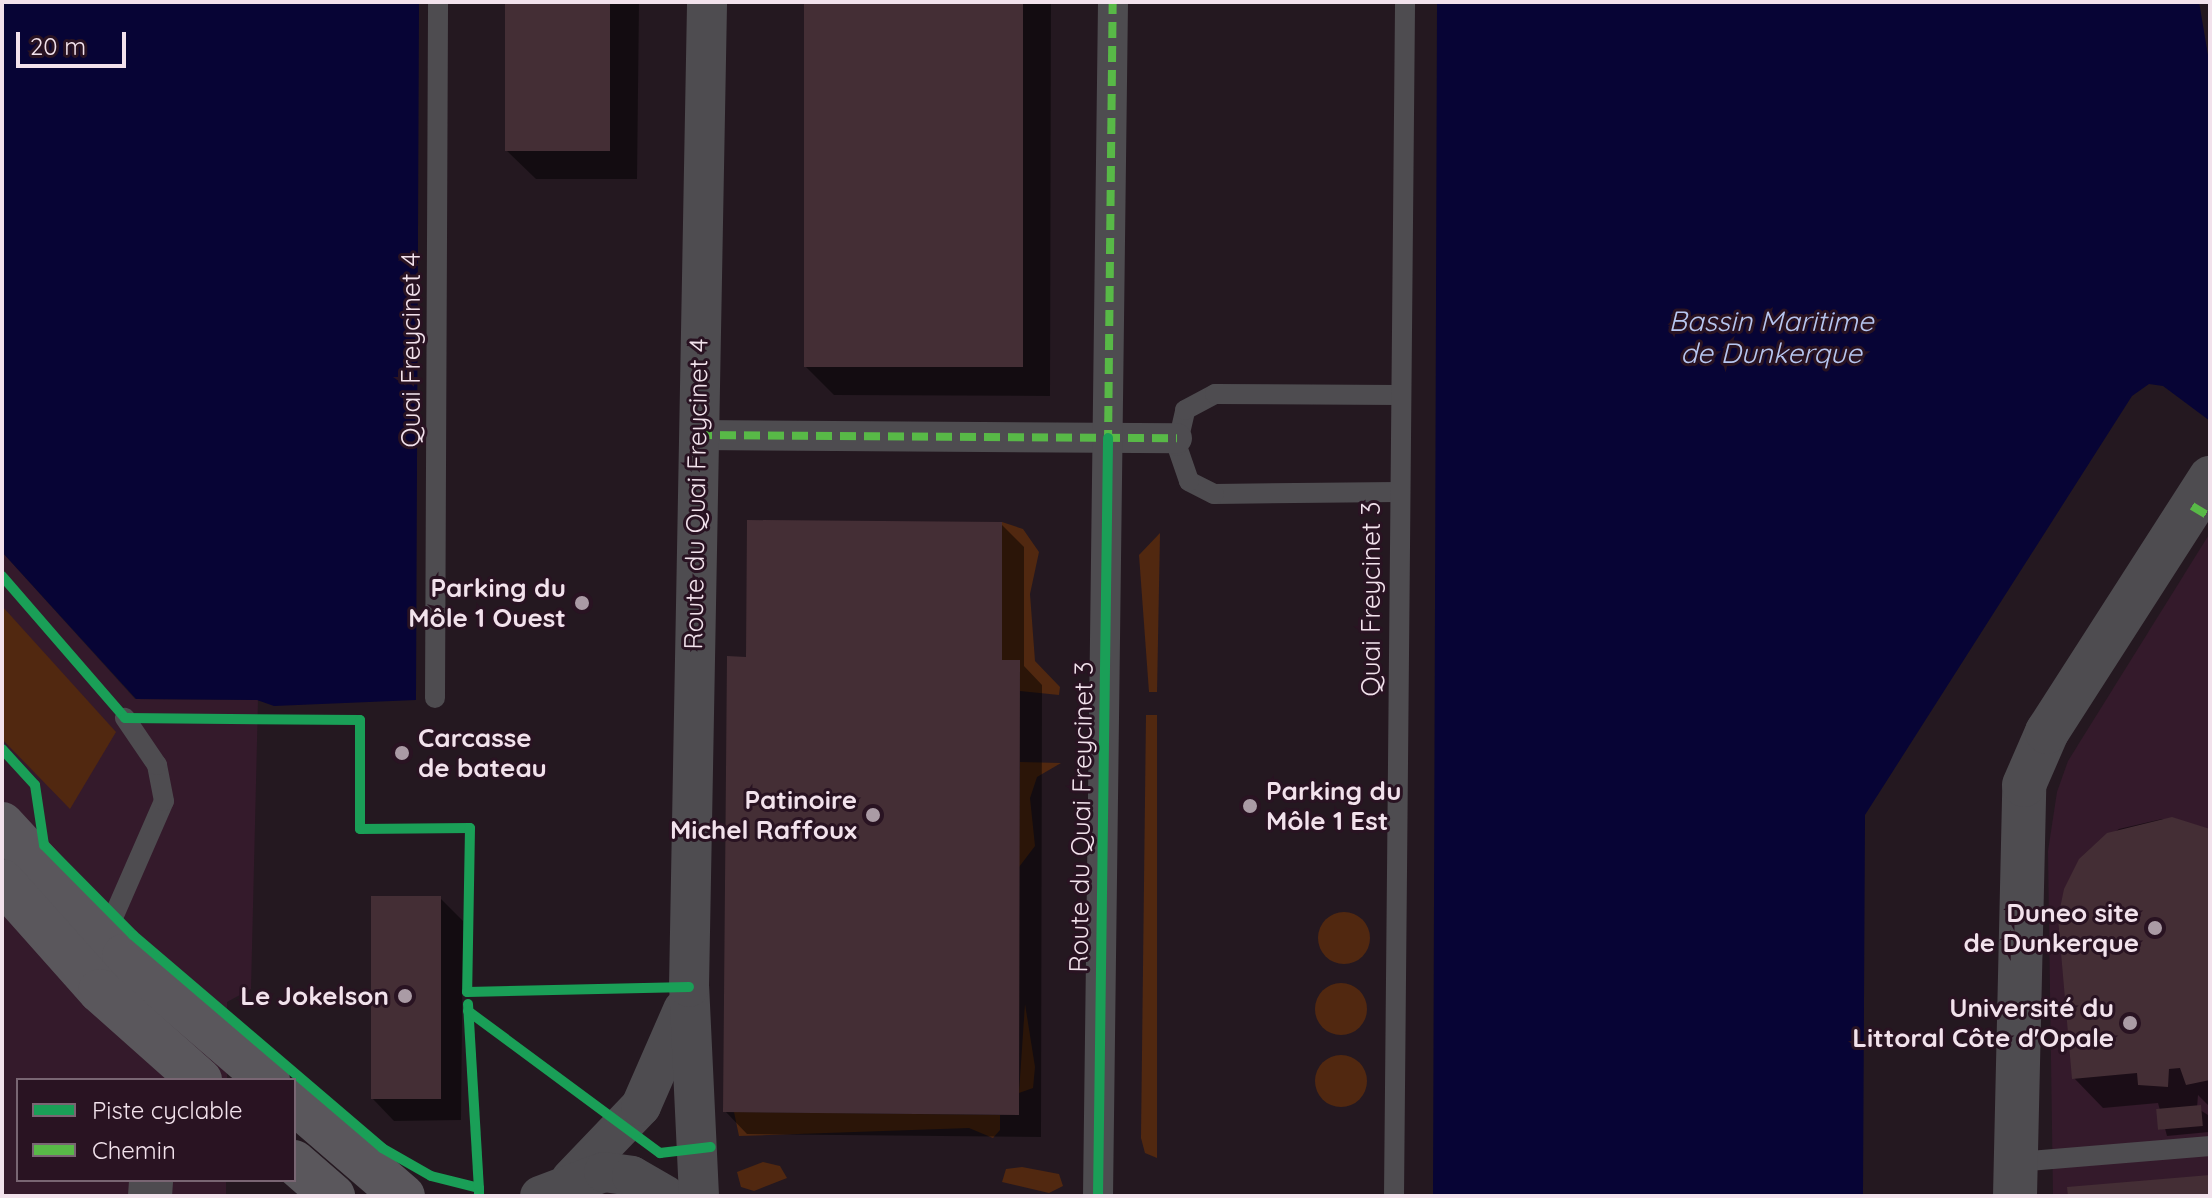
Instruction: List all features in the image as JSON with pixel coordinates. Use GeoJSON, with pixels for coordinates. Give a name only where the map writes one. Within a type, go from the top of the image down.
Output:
{"type":"FeatureCollection","features":[{"type":"Feature","properties":{"kind":"main road"},"geometry":{"type":"LineString","coordinates":[[2,824],[105,936],[266,1078]]}},
{"type":"Feature","properties":{"kind":"main road"},"geometry":{"type":"LineString","coordinates":[[8,890],[180,1073]]}},
{"type":"Feature","properties":{"kind":"main road"},"geometry":{"type":"LineString","coordinates":[[296,1104],[404,1193]]}},
{"type":"Feature","properties":{"kind":"street","name":"Route du Quai Freycinet 4"},"geometry":{"type":"LineString","coordinates":[[699,1196],[689,987],[696,435],[707,2]]}},
{"type":"Feature","properties":{"kind":"street","name":"Route du Quai Freycinet 3"},"geometry":{"type":"LineString","coordinates":[[1098,1196],[1113,2]]}},
{"type":"Feature","properties":{"kind":"street"},"geometry":{"type":"LineString","coordinates":[[696,435],[1177,438]]}},
{"type":"Feature","properties":{"kind":"street"},"geometry":{"type":"LineString","coordinates":[[2016,1179],[2024,785],[2047,732],[2210,478]]}},
{"type":"Feature","properties":{"kind":"street","name":"Route du Quai Freycinet 4"},"geometry":{"type":"LineString","coordinates":[[556,1188],[641,1106],[689,987]]}},
{"type":"Feature","properties":{"kind":"street"},"geometry":{"type":"LineString","coordinates":[[556,1188],[619,1173],[666,1196]]}},
{"type":"Feature","properties":{"kind":"lane","name":"Quai Freycinet 4"},"geometry":{"type":"LineString","coordinates":[[435,698],[438,2]]}},
{"type":"Feature","properties":{"kind":"lane","name":"Quai Freycinet 3"},"geometry":{"type":"LineString","coordinates":[[1394,1196],[1397,492],[1405,2]]}},
{"type":"Feature","properties":{"kind":"lane"},"geometry":{"type":"LineString","coordinates":[[1397,492],[1214,494],[1184,473],[1177,438],[1185,410],[1215,394],[1398,395]]}},
{"type":"Feature","properties":{"kind":"lane"},"geometry":{"type":"LineString","coordinates":[[105,936],[164,801],[157,765],[125,718]]}},
{"type":"Feature","properties":{"kind":"lane"},"geometry":{"type":"LineString","coordinates":[[2016,1179],[2210,1146]]}},
{"type":"Feature","properties":{"kind":"shaded area"},"geometry":{"type":"Polygon","coordinates":[[[1002,522],[1023,529],[1039,552],[1030,594],[1035,661],[1060,687],[1059,695],[1020,691],[1020,660],[1002,660],[1002,522]]]}},
{"type":"Feature","properties":{"kind":"shaded area"},"geometry":{"type":"Polygon","coordinates":[[[1160,533],[1157,692],[1149,692],[1139,555],[1160,533]]]}},
{"type":"Feature","properties":{"kind":"shaded area","name":"Université du Littoral Côte d'Opale"},"geometry":{"type":"Polygon","coordinates":[[[2210,533],[2210,1196],[2053,1196],[2048,851],[2057,792],[2068,761],[2210,533]]]}},
{"type":"Feature","properties":{"kind":"shaded area"},"geometry":{"type":"Polygon","coordinates":[[[2,552],[135,699],[258,700],[251,989],[227,1002],[227,1078],[16,1078],[16,1182],[226,1182],[226,1196],[2,1196],[2,552]]]}},
{"type":"Feature","properties":{"kind":"shaded area"},"geometry":{"type":"Polygon","coordinates":[[[2,606],[116,732],[70,809],[2,739],[2,606]]]}},
{"type":"Feature","properties":{"kind":"shaded area"},"geometry":{"type":"Polygon","coordinates":[[[1146,715],[1157,715],[1157,1158],[1145,1153],[1141,1138],[1146,715]]]}},
{"type":"Feature","properties":{"kind":"shaded area"},"geometry":{"type":"Polygon","coordinates":[[[1020,762],[1061,763],[1037,777],[1030,798],[1035,846],[1019,867],[1020,762]]]}},
{"type":"Feature","properties":{"kind":"shaded area"},"geometry":{"type":"Polygon","coordinates":[[[1344,912],[1363,919],[1370,938],[1363,957],[1344,964],[1325,957],[1318,938],[1325,919],[1344,912]]]}},
{"type":"Feature","properties":{"kind":"shaded area"},"geometry":{"type":"Polygon","coordinates":[[[1341,983],[1360,990],[1367,1009],[1360,1028],[1341,1035],[1322,1028],[1315,1009],[1322,990],[1341,983]]]}},
{"type":"Feature","properties":{"kind":"shaded area"},"geometry":{"type":"Polygon","coordinates":[[[1025,1004],[1035,1067],[1033,1088],[1019,1093],[1025,1004]]]}},
{"type":"Feature","properties":{"kind":"shaded area"},"geometry":{"type":"Polygon","coordinates":[[[1341,1055],[1360,1062],[1367,1081],[1360,1100],[1341,1107],[1322,1100],[1315,1081],[1322,1062],[1341,1055]]]}},
{"type":"Feature","properties":{"kind":"shaded area"},"geometry":{"type":"Polygon","coordinates":[[[734,1112],[1000,1115],[1000,1130],[993,1138],[969,1128],[739,1136],[734,1112]]]}},
{"type":"Feature","properties":{"kind":"shaded area"},"geometry":{"type":"Polygon","coordinates":[[[763,1162],[780,1166],[787,1178],[754,1191],[741,1187],[737,1172],[763,1162]]]}},
{"type":"Feature","properties":{"kind":"shaded area"},"geometry":{"type":"Polygon","coordinates":[[[1022,1167],[1059,1174],[1063,1186],[1049,1193],[1002,1182],[1006,1169],[1022,1167]]]}},
{"type":"Feature","properties":{"kind":"water"},"geometry":{"type":"Polygon","coordinates":[[[2,2],[419,2],[416,700],[274,706],[257,700],[136,699],[2,552],[2,2]]]}},
{"type":"Feature","properties":{"kind":"water","name":"Bassin Maritime de Dunkerque"},"geometry":{"type":"Polygon","coordinates":[[[1437,2],[2199,2],[2210,67],[2210,421],[2163,386],[2149,384],[2132,396],[1865,815],[1863,1196],[1433,1196],[1437,2]]]}},
{"type":"Feature","properties":{"kind":"building"},"geometry":{"type":"Polygon","coordinates":[[[505,2],[610,2],[610,151],[505,151],[505,2]]]}},
{"type":"Feature","properties":{"kind":"building"},"geometry":{"type":"Polygon","coordinates":[[[804,2],[1023,2],[1023,367],[804,367],[804,2]]]}},
{"type":"Feature","properties":{"kind":"building","name":"Patinoire Michel Raffoux"},"geometry":{"type":"Polygon","coordinates":[[[747,520],[1002,522],[1002,660],[1020,660],[1019,1115],[723,1112],[727,656],[746,657],[747,520]]]}},
{"type":"Feature","properties":{"kind":"building"},"geometry":{"type":"Polygon","coordinates":[[[2172,817],[2210,829],[2210,1080],[2186,1085],[2180,1068],[2169,1069],[2168,1087],[2138,1085],[2137,1073],[2072,1079],[2058,918],[2064,889],[2079,859],[2107,833],[2172,817]]]}},
{"type":"Feature","properties":{"kind":"building","name":"Le Jokelson"},"geometry":{"type":"Polygon","coordinates":[[[371,896],[441,896],[441,1099],[371,1099],[371,896]]]}},
{"type":"Feature","properties":{"kind":"building"},"geometry":{"type":"Polygon","coordinates":[[[2201,1105],[2203,1126],[2158,1130],[2156,1109],[2201,1105]]]}},
{"type":"Feature","properties":{"kind":"building"},"geometry":{"type":"Polygon","coordinates":[[[2210,1175],[2210,1196],[2068,1196],[2067,1187],[2210,1175]]]}},
{"type":"Feature","properties":{"kind":"marked path"},"geometry":{"type":"LineString","coordinates":[[1108,446],[1113,2]]}},
{"type":"Feature","properties":{"kind":"marked path"},"geometry":{"type":"LineString","coordinates":[[696,435],[1177,438]]}},
{"type":"Feature","properties":{"kind":"marked path"},"geometry":{"type":"LineString","coordinates":[[2192,506],[2210,517]]}},
{"type":"Feature","properties":{"kind":"cycle path"},"geometry":{"type":"LineString","coordinates":[[1098,1196],[1108,438]]}},
{"type":"Feature","properties":{"kind":"cycle path"},"geometry":{"type":"LineString","coordinates":[[2,576],[125,718],[360,720],[360,829],[470,828],[467,992],[689,987]]}},
{"type":"Feature","properties":{"kind":"cycle path"},"geometry":{"type":"LineString","coordinates":[[2,749],[35,785],[44,845],[133,935],[382,1148],[431,1176],[479,1188],[479,1196]]}},
{"type":"Feature","properties":{"kind":"cycle path"},"geometry":{"type":"LineString","coordinates":[[468,1004],[479,1188]]}},
{"type":"Feature","properties":{"kind":"cycle path"},"geometry":{"type":"LineString","coordinates":[[468,1011],[660,1153],[711,1147]]}},
{"type":"Feature","properties":{"kind":"place","name":"Parking du Môle 1 Ouest"},"geometry":{"type":"Point","coordinates":[582,603]}},
{"type":"Feature","properties":{"kind":"place","name":"Carcasse de bateau"},"geometry":{"type":"Point","coordinates":[402,753]}},
{"type":"Feature","properties":{"kind":"place","name":"Parking du Môle 1 Est"},"geometry":{"type":"Point","coordinates":[1250,806]}},
{"type":"Feature","properties":{"kind":"place","name":"Patinoire Michel Raffoux"},"geometry":{"type":"Point","coordinates":[873,815]}},
{"type":"Feature","properties":{"kind":"place","name":"Duneo site de Dunkerque"},"geometry":{"type":"Point","coordinates":[2155,928]}},
{"type":"Feature","properties":{"kind":"place","name":"Le Jokelson"},"geometry":{"type":"Point","coordinates":[405,996]}},
{"type":"Feature","properties":{"kind":"place","name":"Université du Littoral Côte d'Opale"},"geometry":{"type":"Point","coordinates":[2130,1023]}}]}
